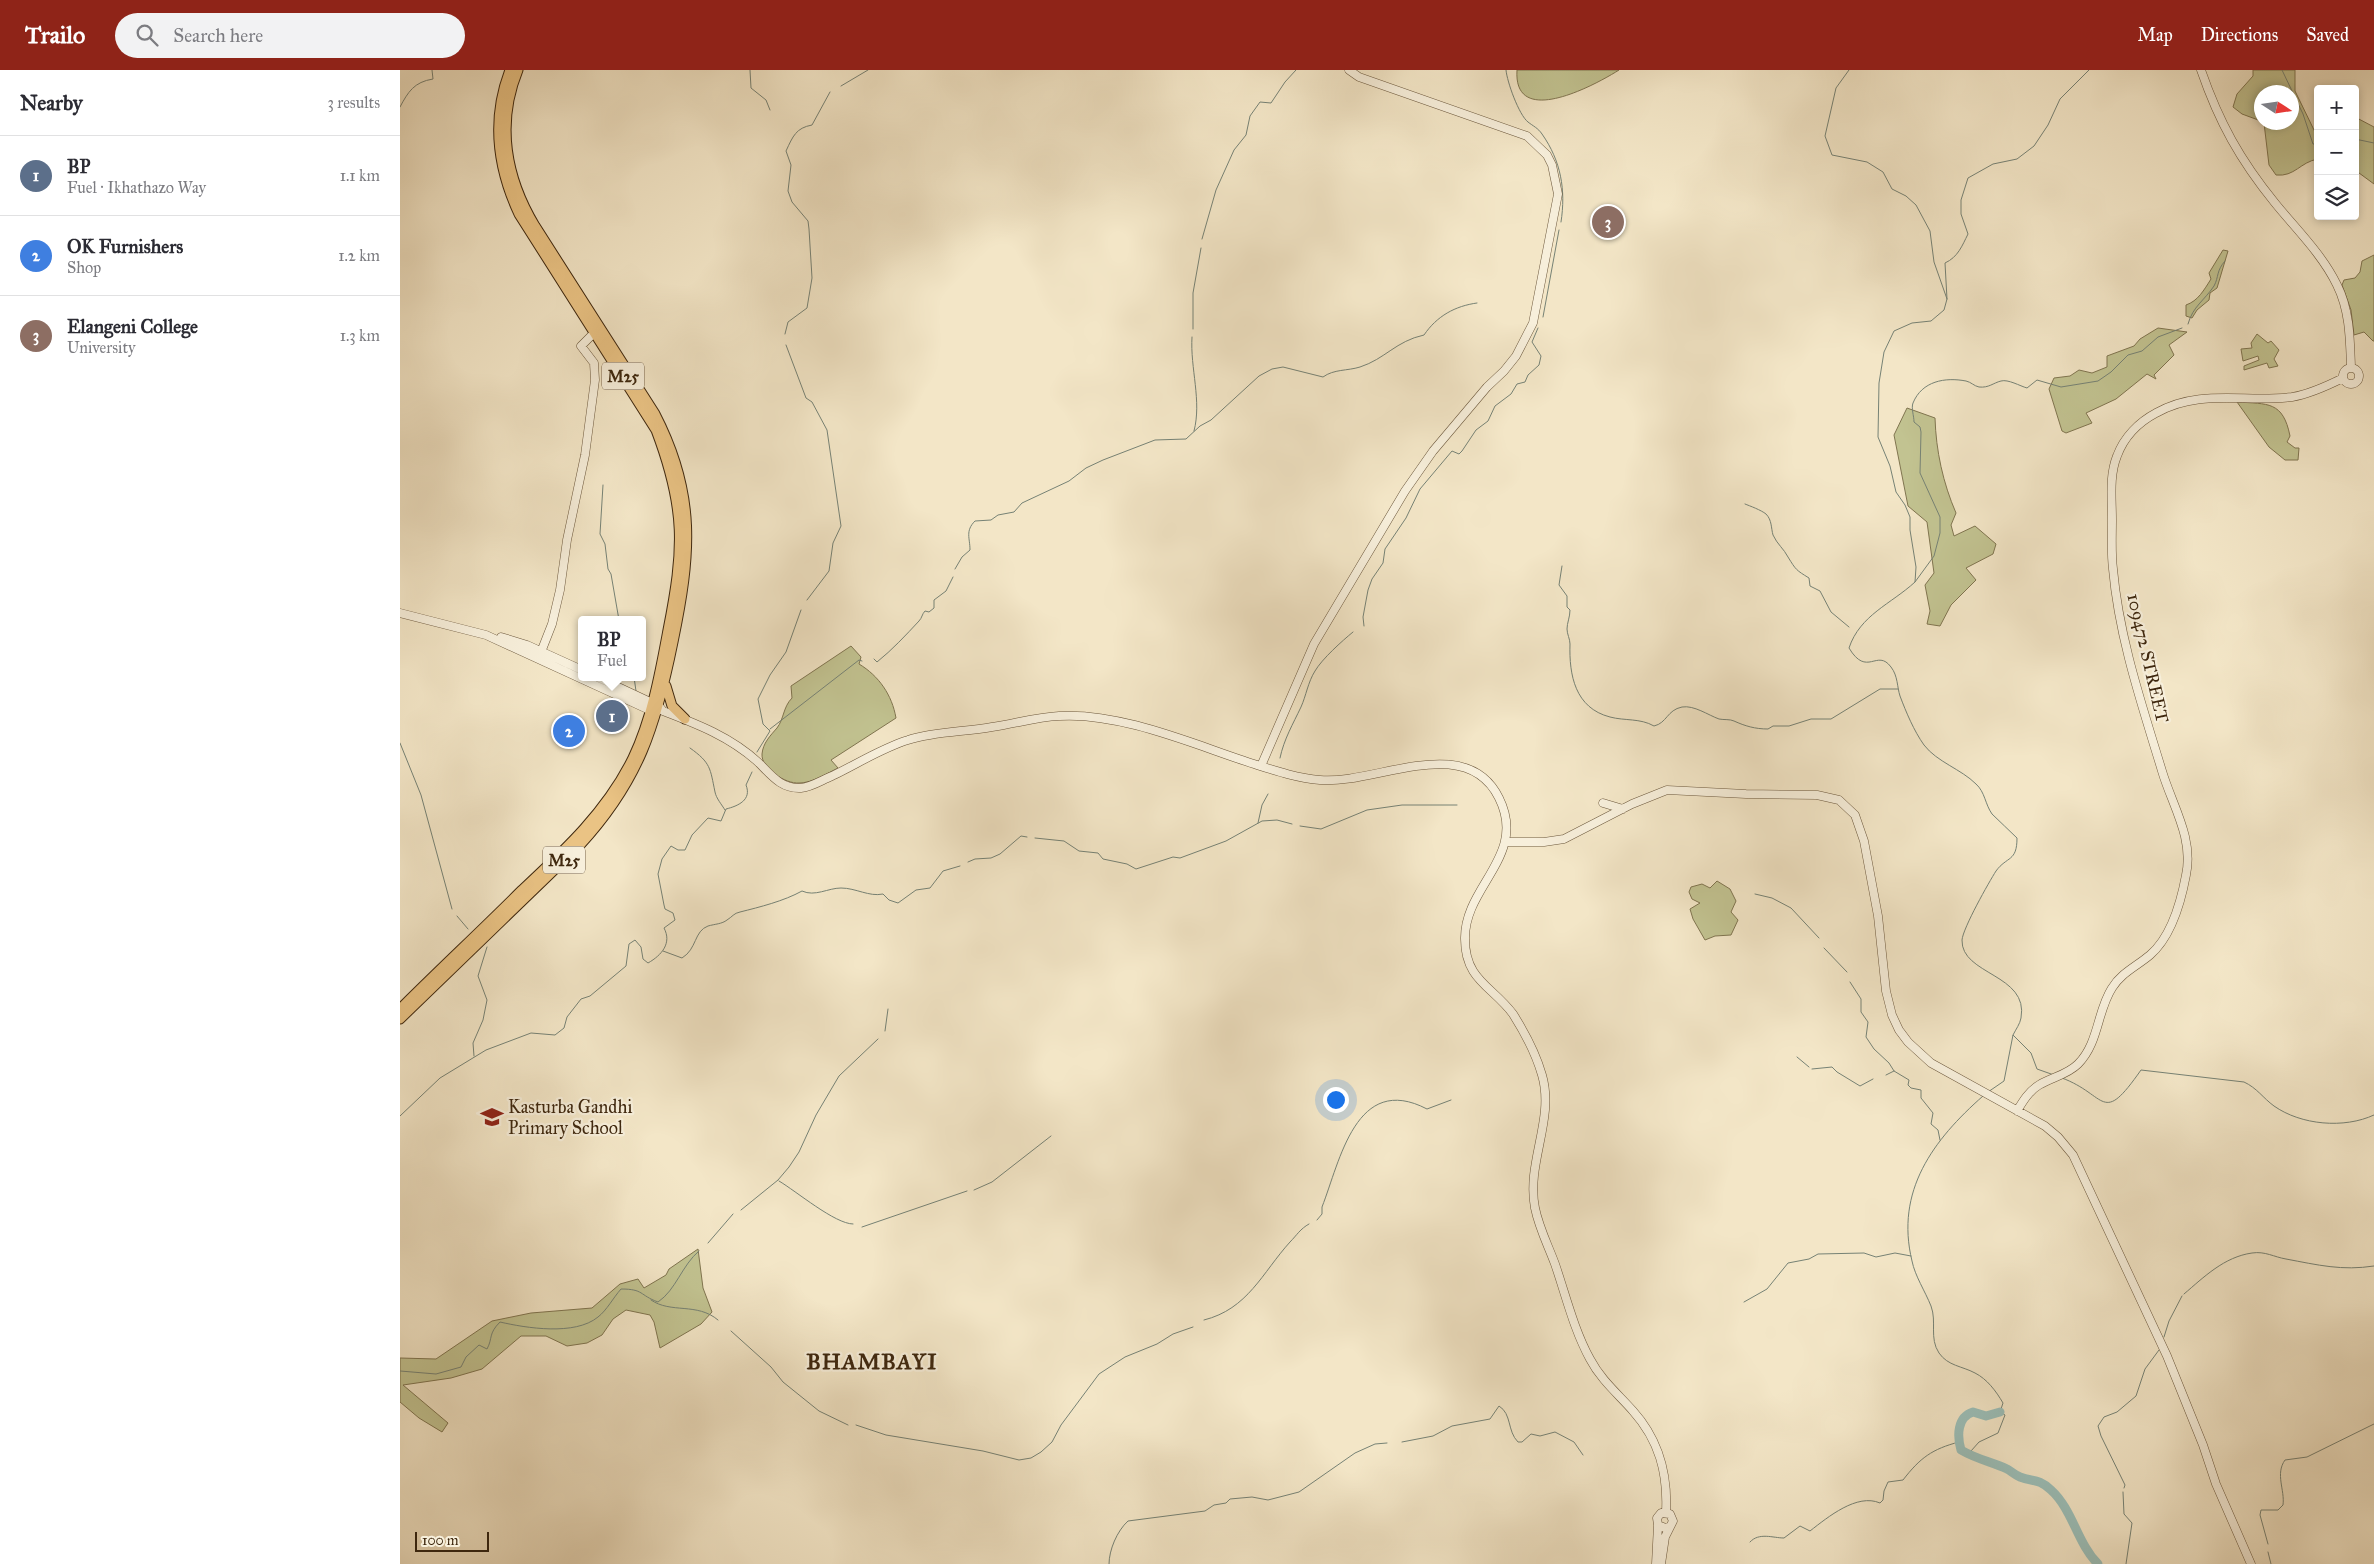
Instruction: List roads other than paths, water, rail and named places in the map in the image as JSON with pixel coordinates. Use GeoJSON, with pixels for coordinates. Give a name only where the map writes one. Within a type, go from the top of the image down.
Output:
{"type":"FeatureCollection","features":[{"type":"Feature","properties":{"kind":"main road","name":"M25"},"geometry":{"type":"LineString","coordinates":[[400,1019],[594,830],[630,780],[648,742],[656,709],[680,566],[680,529],[676,495],[670,470],[656,430],[519,214],[507,188],[500,159],[498,129],[502,96],[510,70]]}},
{"type":"Feature","properties":{"kind":"main road","name":"M25"},"geometry":{"type":"LineString","coordinates":[[400,1009],[588,826],[606,803],[626,772],[656,709],[666,681],[686,576],[687,522],[682,488],[669,442],[655,414],[535,226],[517,192],[507,156],[506,129],[509,99],[518,70]]}},
{"type":"Feature","properties":{"kind":"main road"},"geometry":{"type":"LineString","coordinates":[[666,681],[666,691],[672,706],[685,719]]}},
{"type":"Feature","properties":{"kind":"street"},"geometry":{"type":"LineString","coordinates":[[1261,766],[1314,644],[1405,491],[1438,446],[1487,387],[1504,371],[1527,338],[1539,301],[1557,206],[1558,183],[1552,165],[1547,155],[1527,136],[1359,77],[1349,70]]}},
{"type":"Feature","properties":{"kind":"street"},"geometry":{"type":"LineString","coordinates":[[2201,70],[2216,113],[2237,151],[2274,203],[2325,264],[2338,286],[2350,330],[2351,368]]}},
{"type":"Feature","properties":{"kind":"street"},"geometry":{"type":"LineString","coordinates":[[542,652],[552,624],[560,590],[566,540],[584,457],[595,380],[594,363],[581,346],[581,343],[595,332]]}},
{"type":"Feature","properties":{"kind":"street"},"geometry":{"type":"LineString","coordinates":[[2351,368],[2358,372],[2357,381],[2348,383],[2343,378],[2345,370],[2351,368]]}},
{"type":"Feature","properties":{"kind":"street","name":"109472 STREET"},"geometry":{"type":"LineString","coordinates":[[2017,1111],[2029,1094],[2047,1081],[2065,1074],[2076,1066],[2088,1050],[2112,988],[2124,975],[2151,954],[2162,940],[2178,904],[2188,864],[2184,833],[2161,769],[2136,686],[2116,586],[2113,569],[2112,504],[2113,471],[2116,458],[2130,434],[2141,423],[2157,412],[2182,402],[2205,398],[2296,396],[2343,378]]}},
{"type":"Feature","properties":{"kind":"street"},"geometry":{"type":"LineString","coordinates":[[400,613],[486,635],[506,638],[578,668]]}},
{"type":"Feature","properties":{"kind":"street"},"geometry":{"type":"LineString","coordinates":[[486,635],[578,675]]}},
{"type":"Feature","properties":{"kind":"street"},"geometry":{"type":"LineString","coordinates":[[592,681],[656,709],[685,719],[726,739],[751,756],[778,782],[794,788],[813,784],[909,740],[1060,716],[1116,720],[1302,778],[1333,781],[1362,778],[1436,762],[1461,766],[1483,778],[1499,796],[1506,821],[1506,842],[1498,863],[1467,917],[1464,938],[1467,960],[1475,976],[1512,1014],[1538,1062],[1546,1096],[1532,1179],[1537,1216],[1581,1340],[1591,1361],[1607,1384],[1648,1429],[1657,1448],[1667,1484],[1666,1512]]}},
{"type":"Feature","properties":{"kind":"street"},"geometry":{"type":"LineString","coordinates":[[604,681],[656,709]]}},
{"type":"Feature","properties":{"kind":"street"},"geometry":{"type":"LineString","coordinates":[[1506,842],[1544,842],[1564,839],[1622,809],[1667,790],[1826,796],[1839,800],[1852,811],[1860,826],[1869,861],[1886,991],[1892,1015],[1899,1030],[1919,1053],[1994,1099],[2045,1126],[2058,1137],[2073,1155],[2171,1364],[2204,1445],[2216,1484],[2251,1564]]}},
{"type":"Feature","properties":{"kind":"street"},"geometry":{"type":"LineString","coordinates":[[1603,802],[1622,809]]}},
{"type":"Feature","properties":{"kind":"street"},"geometry":{"type":"LineString","coordinates":[[1656,1564],[1659,1536],[1658,1516],[1666,1512]]}},
{"type":"Feature","properties":{"kind":"street"},"geometry":{"type":"LineString","coordinates":[[1661,1564],[1665,1537],[1673,1518],[1666,1512]]}},
{"type":"Feature","properties":{"kind":"street"},"geometry":{"type":"LineString","coordinates":[[1658,1525],[1664,1528],[1670,1527]]}},
{"type":"Feature","properties":{"kind":"waterway"},"geometry":{"type":"LineString","coordinates":[[400,107],[412,88],[426,80],[433,79],[432,70]]}},
{"type":"Feature","properties":{"kind":"waterway"},"geometry":{"type":"LineString","coordinates":[[750,70],[751,88],[766,100],[770,110]]}},
{"type":"Feature","properties":{"kind":"waterway"},"geometry":{"type":"LineString","coordinates":[[841,86],[868,70]]}},
{"type":"Feature","properties":{"kind":"waterway"},"geometry":{"type":"LineString","coordinates":[[1202,239],[1216,190],[1234,150],[1246,135],[1250,116],[1260,102],[1271,103],[1285,82],[1296,70]]}},
{"type":"Feature","properties":{"kind":"waterway"},"geometry":{"type":"LineString","coordinates":[[1506,70],[1517,106],[1528,122],[1542,134],[1558,165],[1563,199],[1561,222]]}},
{"type":"Feature","properties":{"kind":"waterway"},"geometry":{"type":"LineString","coordinates":[[1849,70],[1836,88],[1825,136],[1832,155],[1867,162],[1883,172],[1892,189],[1906,196],[1916,205],[1930,231],[1934,262],[1947,299],[1944,310],[1931,321],[1912,323],[1894,331],[1884,352],[1879,383],[1878,437],[1890,466],[1896,492],[1905,505],[1910,517],[1910,530],[1916,567],[1915,582],[1868,618],[1854,637],[1849,648],[1855,657],[1861,661],[1881,660],[1891,667],[1895,674],[1905,708],[1924,745],[1929,751],[1976,784],[1992,814],[2017,838],[2017,846],[2013,855],[1996,871],[1971,916],[1962,940],[1965,952],[1972,961],[2006,983],[2015,992],[2021,1003],[2021,1018],[2013,1035]]}},
{"type":"Feature","properties":{"kind":"waterway"},"geometry":{"type":"LineString","coordinates":[[1947,299],[1945,263],[1962,247],[1968,234],[1961,214],[1961,200],[1968,178],[1993,164],[2017,159],[2034,146],[2048,125],[2060,99],[2089,70]]}},
{"type":"Feature","properties":{"kind":"waterway"},"geometry":{"type":"LineString","coordinates":[[2282,70],[2303,114],[2314,144]]}},
{"type":"Feature","properties":{"kind":"waterway"},"geometry":{"type":"LineString","coordinates":[[785,334],[788,322],[807,308],[812,278],[808,221],[792,202],[788,191],[791,165],[786,151],[796,134],[802,128],[812,125],[830,92]]}},
{"type":"Feature","properties":{"kind":"waterway"},"geometry":{"type":"LineString","coordinates":[[2359,140],[2374,143]]}},
{"type":"Feature","properties":{"kind":"waterway"},"geometry":{"type":"LineString","coordinates":[[1543,317],[1559,230]]}},
{"type":"Feature","properties":{"kind":"waterway"},"geometry":{"type":"LineString","coordinates":[[1193,329],[1193,293],[1201,248]]}},
{"type":"Feature","properties":{"kind":"waterway"},"geometry":{"type":"LineString","coordinates":[[2188,324],[2196,308],[2216,283],[2220,268],[2225,261]]}},
{"type":"Feature","properties":{"kind":"waterway"},"geometry":{"type":"LineString","coordinates":[[955,569],[962,557],[970,550],[969,531],[975,521],[991,520],[998,515],[1014,512],[1022,503],[1069,481],[1086,468],[1103,460],[1155,440],[1186,439],[1200,426],[1211,420],[1259,376],[1272,369],[1283,367],[1323,377],[1336,371],[1360,367],[1369,364],[1406,341],[1424,335],[1435,322],[1454,309],[1477,303]]}},
{"type":"Feature","properties":{"kind":"waterway"},"geometry":{"type":"LineString","coordinates":[[1364,626],[1363,617],[1372,579],[1383,563],[1385,549],[1406,518],[1420,489],[1452,451],[1459,454],[1462,451],[1476,430],[1488,421],[1495,406],[1511,394],[1517,384],[1525,382],[1528,375],[1539,365],[1541,356],[1532,342],[1538,328]]}},
{"type":"Feature","properties":{"kind":"waterway"},"geometry":{"type":"LineString","coordinates":[[1915,582],[1934,556],[1940,533],[1940,517],[1920,473],[1921,432],[1920,427],[1914,422],[1912,407],[1922,390],[1928,385],[1942,380],[1966,381],[1982,387],[2007,381],[2027,388],[2037,380],[2061,387],[2098,381],[2111,372],[2128,355],[2142,351],[2158,337],[2182,328]]}},
{"type":"Feature","properties":{"kind":"waterway"},"geometry":{"type":"LineString","coordinates":[[1192,337],[1197,408],[1194,431]]}},
{"type":"Feature","properties":{"kind":"waterway"},"geometry":{"type":"LineString","coordinates":[[786,345],[806,398],[812,402],[827,430],[841,526],[833,543],[829,571],[807,600]]}},
{"type":"Feature","properties":{"kind":"waterway"},"geometry":{"type":"LineString","coordinates":[[603,485],[600,534],[605,544],[608,569],[611,574],[618,616]]}},
{"type":"Feature","properties":{"kind":"waterway"},"geometry":{"type":"LineString","coordinates":[[1745,504],[1768,516],[1773,535],[1795,567],[1809,578],[1810,586],[1820,591],[1831,612],[1849,627]]}},
{"type":"Feature","properties":{"kind":"waterway"},"geometry":{"type":"LineString","coordinates":[[1562,566],[1559,585],[1567,596],[1567,607],[1570,610],[1567,629],[1573,678],[1576,689],[1582,698],[1598,713],[1610,717],[1649,723],[1654,726],[1662,722],[1673,711],[1687,707],[1719,719],[1732,720],[1754,728],[1768,729],[1773,726],[1789,726],[1811,719],[1831,719],[1880,689],[1898,689]]}},
{"type":"Feature","properties":{"kind":"waterway"},"geometry":{"type":"LineString","coordinates":[[874,659],[877,662],[883,657],[919,621],[925,611],[929,612],[934,608],[934,600],[946,591],[953,577]]}},
{"type":"Feature","properties":{"kind":"waterway"},"geometry":{"type":"LineString","coordinates":[[757,752],[770,731],[763,724],[758,699],[770,675],[786,652],[801,610]]}},
{"type":"Feature","properties":{"kind":"waterway"},"geometry":{"type":"LineString","coordinates":[[1280,758],[1286,738],[1315,671],[1327,656],[1353,632]]}},
{"type":"Feature","properties":{"kind":"waterway"},"geometry":{"type":"LineString","coordinates":[[770,729],[859,660],[862,661]]}},
{"type":"Feature","properties":{"kind":"waterway"},"geometry":{"type":"LineString","coordinates":[[635,681],[636,691]]}},
{"type":"Feature","properties":{"kind":"waterway"},"geometry":{"type":"LineString","coordinates":[[400,743],[421,795],[452,909]]}},
{"type":"Feature","properties":{"kind":"waterway"},"geometry":{"type":"LineString","coordinates":[[690,748],[706,762],[716,794],[725,810]]}},
{"type":"Feature","properties":{"kind":"waterway"},"geometry":{"type":"LineString","coordinates":[[400,1116],[440,1078],[486,1050],[531,1033],[555,1035],[564,1028],[567,1017],[581,999],[590,996],[626,966],[629,944],[635,940],[641,947],[643,959],[648,963],[658,956],[666,944],[667,939],[664,928],[675,920],[673,913],[665,909],[664,905],[658,874],[662,859],[671,846],[678,850],[685,850],[692,835],[708,818],[721,821],[726,809],[743,802],[747,795],[746,785],[752,772]]}},
{"type":"Feature","properties":{"kind":"waterway"},"geometry":{"type":"LineString","coordinates":[[1258,823],[1262,805],[1268,794]]}},
{"type":"Feature","properties":{"kind":"waterway"},"geometry":{"type":"LineString","coordinates":[[1300,826],[1321,829],[1367,810],[1402,805],[1457,805]]}},
{"type":"Feature","properties":{"kind":"waterway"},"geometry":{"type":"LineString","coordinates":[[1035,838],[1064,841],[1079,851],[1098,853],[1103,859],[1127,864],[1136,869],[1173,857],[1180,858],[1226,841],[1262,821],[1277,820],[1292,824]]}},
{"type":"Feature","properties":{"kind":"waterway"},"geometry":{"type":"LineString","coordinates":[[968,862],[975,859],[991,858],[1000,854],[1021,836],[1027,837]]}},
{"type":"Feature","properties":{"kind":"waterway"},"geometry":{"type":"LineString","coordinates":[[663,951],[682,958],[690,950],[703,928],[723,922],[735,914],[780,901],[802,891],[812,893],[836,888],[847,888],[878,895],[883,894],[889,900],[898,903],[916,890],[930,888],[943,871],[960,866]]}},
{"type":"Feature","properties":{"kind":"waterway"},"geometry":{"type":"LineString","coordinates":[[1755,894],[1772,898],[1791,908],[1819,938]]}},
{"type":"Feature","properties":{"kind":"waterway"},"geometry":{"type":"LineString","coordinates":[[457,916],[468,929]]}},
{"type":"Feature","properties":{"kind":"waterway"},"geometry":{"type":"LineString","coordinates":[[474,1056],[473,1043],[483,1020],[487,1000],[478,976],[487,947]]}},
{"type":"Feature","properties":{"kind":"waterway"},"geometry":{"type":"LineString","coordinates":[[1824,948],[1847,972]]}},
{"type":"Feature","properties":{"kind":"waterway"},"geometry":{"type":"LineString","coordinates":[[1850,982],[1861,999],[1861,1012],[1868,1022],[1866,1037],[1894,1071],[1909,1080],[1908,1085],[1911,1088],[1921,1090],[1921,1098],[1933,1113],[1931,1124],[1938,1130],[1940,1140]]}},
{"type":"Feature","properties":{"kind":"waterway"},"geometry":{"type":"LineString","coordinates":[[885,1031],[888,1009]]}},
{"type":"Feature","properties":{"kind":"waterway"},"geometry":{"type":"LineString","coordinates":[[1988,1092],[2004,1081],[2013,1035],[2031,1053],[2037,1069],[2054,1075]]}},
{"type":"Feature","properties":{"kind":"waterway"},"geometry":{"type":"LineString","coordinates":[[741,1210],[778,1180],[789,1167],[799,1152],[816,1115],[839,1076],[878,1039]]}},
{"type":"Feature","properties":{"kind":"waterway"},"geometry":{"type":"LineString","coordinates":[[1797,1057],[1809,1067]]}},
{"type":"Feature","properties":{"kind":"waterway"},"geometry":{"type":"LineString","coordinates":[[1812,1069],[1832,1067],[1860,1086],[1873,1079]]}},
{"type":"Feature","properties":{"kind":"waterway"},"geometry":{"type":"LineString","coordinates":[[2062,1078],[2104,1102],[2111,1102],[2118,1098],[2141,1070],[2244,1082],[2253,1087],[2274,1106],[2310,1121],[2323,1123],[2350,1122],[2374,1115]]}},
{"type":"Feature","properties":{"kind":"waterway"},"geometry":{"type":"LineString","coordinates":[[1886,1075],[1894,1071]]}},
{"type":"Feature","properties":{"kind":"waterway"},"geometry":{"type":"LineString","coordinates":[[1972,1455],[1971,1451],[1979,1442],[1998,1433],[2005,1415],[2000,1412],[2003,1403],[1987,1382],[1970,1371],[1947,1361],[1939,1353],[1934,1342],[1933,1312],[1913,1267],[1908,1236],[1909,1212],[1914,1190],[1922,1169],[1948,1130],[1983,1096]]}},
{"type":"Feature","properties":{"kind":"waterway"},"geometry":{"type":"LineString","coordinates":[[1317,1220],[1322,1214],[1322,1207],[1344,1146],[1355,1127],[1367,1112],[1383,1102],[1403,1101],[1427,1109],[1451,1100]]}},
{"type":"Feature","properties":{"kind":"waterway"},"geometry":{"type":"LineString","coordinates":[[974,1190],[992,1182],[1051,1136]]}},
{"type":"Feature","properties":{"kind":"waterway"},"geometry":{"type":"LineString","coordinates":[[779,1181],[836,1219],[853,1224]]}},
{"type":"Feature","properties":{"kind":"waterway"},"geometry":{"type":"LineString","coordinates":[[862,1227],[967,1191]]}},
{"type":"Feature","properties":{"kind":"waterway"},"geometry":{"type":"LineString","coordinates":[[708,1243],[733,1214]]}},
{"type":"Feature","properties":{"kind":"waterway"},"geometry":{"type":"LineString","coordinates":[[1204,1320],[1219,1315],[1243,1299],[1290,1242],[1309,1224]]}},
{"type":"Feature","properties":{"kind":"waterway"},"geometry":{"type":"LineString","coordinates":[[400,1371],[436,1374],[461,1367],[466,1357],[479,1345],[487,1349],[492,1333],[500,1322],[550,1329],[577,1327],[588,1323],[601,1314],[621,1289],[638,1291],[658,1302],[670,1291],[688,1263],[699,1251]]}},
{"type":"Feature","properties":{"kind":"waterway"},"geometry":{"type":"LineString","coordinates":[[1744,1302],[1767,1289],[1788,1263],[1809,1259],[1818,1254],[1864,1253],[1876,1257],[1895,1253],[1911,1256]]}},
{"type":"Feature","properties":{"kind":"waterway"},"geometry":{"type":"LineString","coordinates":[[2184,1294],[2223,1263],[2252,1253],[2265,1253],[2330,1267],[2374,1266]]}},
{"type":"Feature","properties":{"kind":"waterway"},"geometry":{"type":"LineString","coordinates":[[2164,1337],[2169,1321],[2182,1296]]}},
{"type":"Feature","properties":{"kind":"waterway"},"geometry":{"type":"LineString","coordinates":[[651,1300],[667,1306],[701,1311],[718,1320]]}},
{"type":"Feature","properties":{"kind":"waterway"},"geometry":{"type":"LineString","coordinates":[[856,1425],[886,1435],[983,1451],[1019,1460],[1031,1458],[1052,1442],[1061,1425],[1099,1374],[1125,1357],[1157,1344],[1173,1334],[1193,1327]]}},
{"type":"Feature","properties":{"kind":"waterway"},"geometry":{"type":"LineString","coordinates":[[731,1331],[771,1367],[783,1382],[819,1411],[848,1425]]}},
{"type":"Feature","properties":{"kind":"waterway"},"geometry":{"type":"LineString","coordinates":[[2124,1488],[2125,1485],[2098,1426],[2104,1417],[2117,1412],[2136,1396],[2145,1369],[2159,1350]]}},
{"type":"Feature","properties":{"kind":"waterway"},"geometry":{"type":"LineString","coordinates":[[1402,1442],[1433,1436],[1452,1426],[1490,1419],[1499,1406],[1506,1413],[1512,1433],[1518,1442],[1522,1442],[1531,1434],[1540,1436],[1555,1432],[1574,1442],[1583,1455]]}},
{"type":"Feature","properties":{"kind":"waterway"},"geometry":{"type":"LineString","coordinates":[[2000,1412],[1986,1416],[1973,1412],[1968,1414],[1961,1423],[1959,1433],[1961,1450],[2007,1469],[2020,1477],[2039,1482],[2051,1490],[2065,1507],[2085,1546],[2098,1564]]}},
{"type":"Feature","properties":{"kind":"waterway"},"geometry":{"type":"LineString","coordinates":[[2268,1544],[2260,1515],[2261,1510],[2278,1510],[2283,1505],[2280,1476],[2285,1460],[2307,1457],[2374,1424]]}},
{"type":"Feature","properties":{"kind":"waterway"},"geometry":{"type":"LineString","coordinates":[[1750,1542],[1762,1536],[1784,1538],[1800,1526],[1810,1531],[1834,1513],[1852,1504],[1862,1501],[1880,1503],[1883,1500],[1888,1482],[1903,1480],[1927,1455],[1959,1442]]}},
{"type":"Feature","properties":{"kind":"waterway"},"geometry":{"type":"LineString","coordinates":[[1109,1564],[1114,1541],[1128,1521],[1205,1511],[1214,1505],[1226,1503],[1230,1499],[1252,1497],[1268,1500],[1299,1492],[1355,1453],[1375,1444],[1387,1443]]}},
{"type":"Feature","properties":{"kind":"waterway"},"geometry":{"type":"LineString","coordinates":[[2123,1492],[2124,1514],[2132,1523],[2126,1564]]}},
{"type":"Feature","properties":{"kind":"waterway"},"geometry":{"type":"LineString","coordinates":[[2268,1552],[2271,1564]]}},
{"type":"Feature","properties":{"kind":"place","name":"Elangeni College"},"geometry":{"type":"Point","coordinates":[1608,222]}},
{"type":"Feature","properties":{"kind":"place","name":"BP"},"geometry":{"type":"Point","coordinates":[612,716]}},
{"type":"Feature","properties":{"kind":"place","name":"OK Furnishers"},"geometry":{"type":"Point","coordinates":[569,731]}},
{"type":"Feature","properties":{"kind":"place","name":"Kasturba Gandhi Primary School"},"geometry":{"type":"Point","coordinates":[492,1117]}},
{"type":"Feature","properties":{"kind":"district","name":"BHAMBAYI"},"geometry":{"type":"Point","coordinates":[872,1361]}}]}
